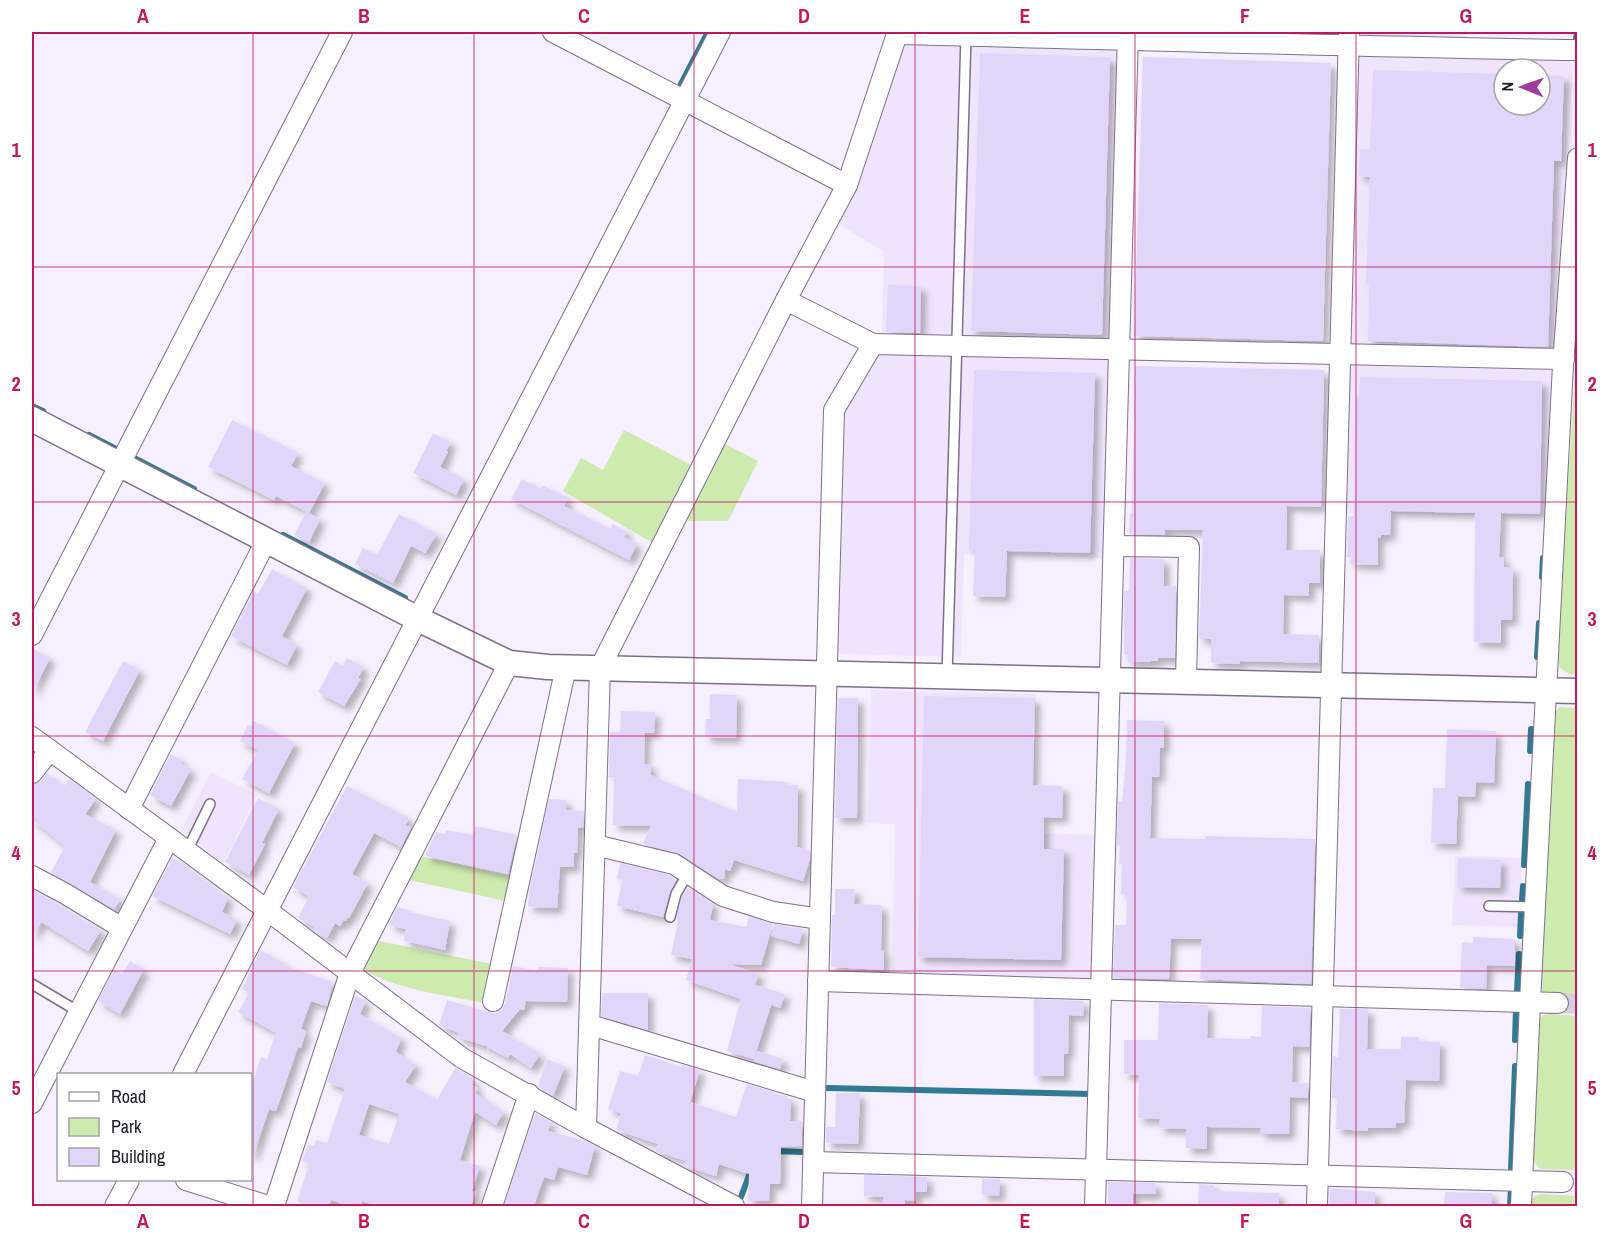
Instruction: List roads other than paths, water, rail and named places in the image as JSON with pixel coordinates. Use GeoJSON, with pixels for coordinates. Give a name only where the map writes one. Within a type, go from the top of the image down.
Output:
{"type":"FeatureCollection","features":[{"type":"Feature","properties":{"kind":"street"},"geometry":{"type":"LineString","coordinates":[[32,636],[342,32]]}},
{"type":"Feature","properties":{"kind":"street"},"geometry":{"type":"LineString","coordinates":[[553,32],[847,185]]}},
{"type":"Feature","properties":{"kind":"street"},"geometry":{"type":"LineString","coordinates":[[184,1073],[720,32]]}},
{"type":"Feature","properties":{"kind":"street"},"geometry":{"type":"LineString","coordinates":[[586,1128],[600,668],[786,300],[847,185],[898,33],[966,36],[1127,35],[1349,39],[1578,50]]}},
{"type":"Feature","properties":{"kind":"street"},"geometry":{"type":"LineString","coordinates":[[1095,1206],[1127,35]]}},
{"type":"Feature","properties":{"kind":"street"},"geometry":{"type":"LineString","coordinates":[[1317,1206],[1349,39]]}},
{"type":"Feature","properties":{"kind":"street"},"geometry":{"type":"LineString","coordinates":[[1521,1206],[1535,907],[1578,158]]}},
{"type":"Feature","properties":{"kind":"street"},"geometry":{"type":"LineString","coordinates":[[786,300],[873,344],[1340,354],[1568,363]]}},
{"type":"Feature","properties":{"kind":"street"},"geometry":{"type":"LineString","coordinates":[[812,1206],[834,410],[873,344]]}},
{"type":"Feature","properties":{"kind":"street"},"geometry":{"type":"LineString","coordinates":[[32,419],[418,619],[509,663],[600,668],[1578,691]]}},
{"type":"Feature","properties":{"kind":"street"},"geometry":{"type":"LineString","coordinates":[[129,809],[266,541]]}},
{"type":"Feature","properties":{"kind":"street"},"geometry":{"type":"LineString","coordinates":[[1114,546],[1189,547],[1186,682]]}},
{"type":"Feature","properties":{"kind":"street"},"geometry":{"type":"LineString","coordinates":[[274,1206],[350,973],[509,663]]}},
{"type":"Feature","properties":{"kind":"street"},"geometry":{"type":"LineString","coordinates":[[493,1001],[566,667]]}},
{"type":"Feature","properties":{"kind":"street"},"geometry":{"type":"LineString","coordinates":[[32,736],[462,1058],[529,1094],[702,1198],[734,1206]]}},
{"type":"Feature","properties":{"kind":"street"},"geometry":{"type":"LineString","coordinates":[[32,773],[50,750]]}},
{"type":"Feature","properties":{"kind":"street"},"geometry":{"type":"LineString","coordinates":[[32,1103],[169,838]]}},
{"type":"Feature","properties":{"kind":"street"},"geometry":{"type":"LineString","coordinates":[[595,845],[674,864],[723,896],[773,912],[820,919]]}},
{"type":"Feature","properties":{"kind":"street"},"geometry":{"type":"LineString","coordinates":[[32,876],[122,928]]}},
{"type":"Feature","properties":{"kind":"street"},"geometry":{"type":"LineString","coordinates":[[818,981],[1558,1003]]}},
{"type":"Feature","properties":{"kind":"street"},"geometry":{"type":"LineString","coordinates":[[590,1025],[815,1092]]}},
{"type":"Feature","properties":{"kind":"street"},"geometry":{"type":"LineString","coordinates":[[492,1206],[529,1094]]}},
{"type":"Feature","properties":{"kind":"street"},"geometry":{"type":"LineString","coordinates":[[813,1162],[1522,1179],[1563,1182]]}},
{"type":"Feature","properties":{"kind":"street"},"geometry":{"type":"LineString","coordinates":[[115,1206],[128,1181]]}},
{"type":"Feature","properties":{"kind":"street"},"geometry":{"type":"LineString","coordinates":[[192,1181],[268,1206]]}},
{"type":"Feature","properties":{"kind":"lane"},"geometry":{"type":"LineString","coordinates":[[947,676],[966,36]]}},
{"type":"Feature","properties":{"kind":"lane"},"geometry":{"type":"LineString","coordinates":[[186,851],[210,804]]}},
{"type":"Feature","properties":{"kind":"lane"},"geometry":{"type":"LineString","coordinates":[[670,917],[676,894],[688,873]]}},
{"type":"Feature","properties":{"kind":"lane"},"geometry":{"type":"LineString","coordinates":[[1490,906],[1535,907]]}},
{"type":"Feature","properties":{"kind":"lane"},"geometry":{"type":"LineString","coordinates":[[32,984],[79,1012]]}},
{"type":"Feature","properties":{"kind":"waterway"},"geometry":{"type":"LineString","coordinates":[[681,84],[708,32]]}},
{"type":"Feature","properties":{"kind":"waterway"},"geometry":{"type":"LineString","coordinates":[[1576,39],[1577,32]]}},
{"type":"Feature","properties":{"kind":"waterway"},"geometry":{"type":"LineString","coordinates":[[32,406],[43,411]]}},
{"type":"Feature","properties":{"kind":"waterway"},"geometry":{"type":"LineString","coordinates":[[89,435],[118,450]]}},
{"type":"Feature","properties":{"kind":"waterway"},"geometry":{"type":"LineString","coordinates":[[134,458],[194,489]]}},
{"type":"Feature","properties":{"kind":"waterway"},"geometry":{"type":"LineString","coordinates":[[283,535],[405,598]]}},
{"type":"Feature","properties":{"kind":"waterway"},"geometry":{"type":"LineString","coordinates":[[1542,577],[1543,558]]}},
{"type":"Feature","properties":{"kind":"waterway"},"geometry":{"type":"LineString","coordinates":[[1537,657],[1539,623]]}},
{"type":"Feature","properties":{"kind":"waterway"},"geometry":{"type":"LineString","coordinates":[[1530,751],[1531,729]]}},
{"type":"Feature","properties":{"kind":"waterway"},"geometry":{"type":"LineString","coordinates":[[1524,865],[1528,784]]}},
{"type":"Feature","properties":{"kind":"waterway"},"geometry":{"type":"LineString","coordinates":[[1522,900],[1523,886]]}},
{"type":"Feature","properties":{"kind":"waterway"},"geometry":{"type":"LineString","coordinates":[[1520,936],[1521,914]]}},
{"type":"Feature","properties":{"kind":"waterway"},"geometry":{"type":"LineString","coordinates":[[1517,991],[1519,954]]}},
{"type":"Feature","properties":{"kind":"waterway"},"geometry":{"type":"LineString","coordinates":[[1515,1040],[1516,1009]]}},
{"type":"Feature","properties":{"kind":"waterway"},"geometry":{"type":"LineString","coordinates":[[1511,1171],[1515,1066]]}},
{"type":"Feature","properties":{"kind":"waterway"},"geometry":{"type":"LineString","coordinates":[[827,1088],[1090,1094]]}},
{"type":"Feature","properties":{"kind":"waterway"},"geometry":{"type":"LineString","coordinates":[[775,1151],[802,1152]]}},
{"type":"Feature","properties":{"kind":"waterway"},"geometry":{"type":"LineString","coordinates":[[741,1197],[751,1170]]}},
{"type":"Feature","properties":{"kind":"waterway"},"geometry":{"type":"LineString","coordinates":[[1510,1206],[1511,1188]]}},
{"type":"Feature","properties":{"kind":"tunnel"},"geometry":{"type":"LineString","coordinates":[[1558,1003],[1578,1004]]}}]}
